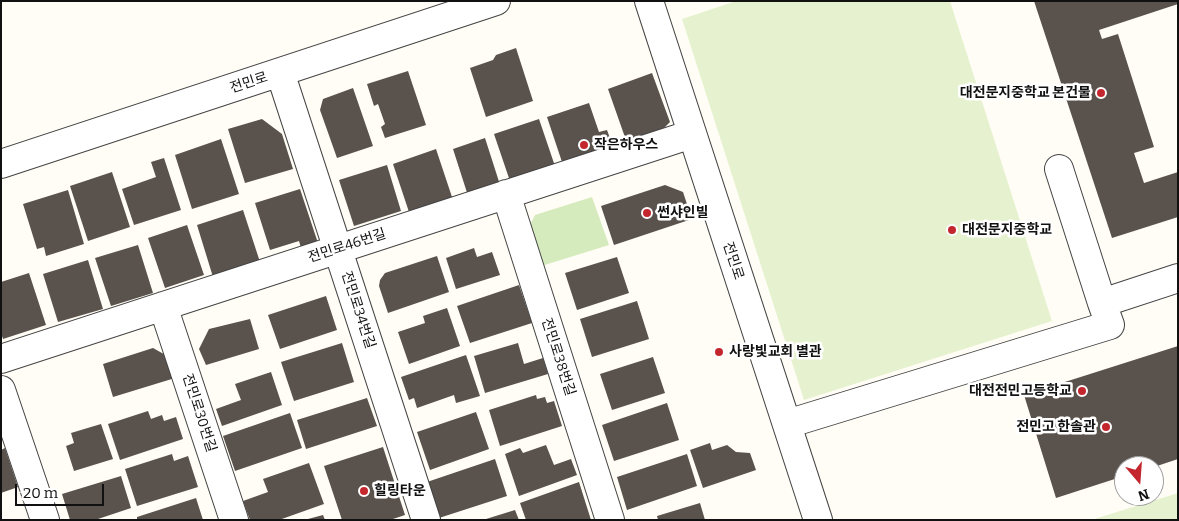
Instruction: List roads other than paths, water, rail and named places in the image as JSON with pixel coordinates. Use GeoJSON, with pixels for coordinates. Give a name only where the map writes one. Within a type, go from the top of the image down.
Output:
{"type":"FeatureCollection","features":[{"type":"Feature","properties":{"kind":"street","name":"전민로"},"geometry":{"type":"LineString","coordinates":[[1,164],[496,1]]}},
{"type":"Feature","properties":{"kind":"street","name":"전민로"},"geometry":{"type":"LineString","coordinates":[[649,1],[818,520]]}},
{"type":"Feature","properties":{"kind":"street","name":"전민로34번길"},"geometry":{"type":"LineString","coordinates":[[280,72],[426,520]]}},
{"type":"Feature","properties":{"kind":"street","name":"전민로46번길"},"geometry":{"type":"LineString","coordinates":[[1,359],[692,134]]}},
{"type":"Feature","properties":{"kind":"street"},"geometry":{"type":"LineString","coordinates":[[787,424],[1110,325],[1059,169]]}},
{"type":"Feature","properties":{"kind":"street","name":"전민로38번길"},"geometry":{"type":"LineString","coordinates":[[506,194],[610,520]]}},
{"type":"Feature","properties":{"kind":"street"},"geometry":{"type":"LineString","coordinates":[[1102,303],[1178,278]]}},
{"type":"Feature","properties":{"kind":"street","name":"전민로30번길"},"geometry":{"type":"LineString","coordinates":[[164,306],[234,520]]}},
{"type":"Feature","properties":{"kind":"street"},"geometry":{"type":"LineString","coordinates":[[1,390],[45,520]]}},
{"type":"Feature","properties":{"kind":"place","name":"대전문지중학교 본건물"},"geometry":{"type":"Point","coordinates":[1101,93]}},
{"type":"Feature","properties":{"kind":"place","name":"작은하우스"},"geometry":{"type":"Point","coordinates":[584,145]}},
{"type":"Feature","properties":{"kind":"place","name":"썬샤인빌"},"geometry":{"type":"Point","coordinates":[647,213]}},
{"type":"Feature","properties":{"kind":"place","name":"대전문지중학교"},"geometry":{"type":"Point","coordinates":[952,230]}},
{"type":"Feature","properties":{"kind":"place","name":"사랑빛교회 별관"},"geometry":{"type":"Point","coordinates":[719,352]}},
{"type":"Feature","properties":{"kind":"place","name":"대전전민고등학교"},"geometry":{"type":"Point","coordinates":[1082,391]}},
{"type":"Feature","properties":{"kind":"place","name":"전민고 한솔관"},"geometry":{"type":"Point","coordinates":[1106,427]}},
{"type":"Feature","properties":{"kind":"place","name":"힐링타운"},"geometry":{"type":"Point","coordinates":[364,491]}}]}
